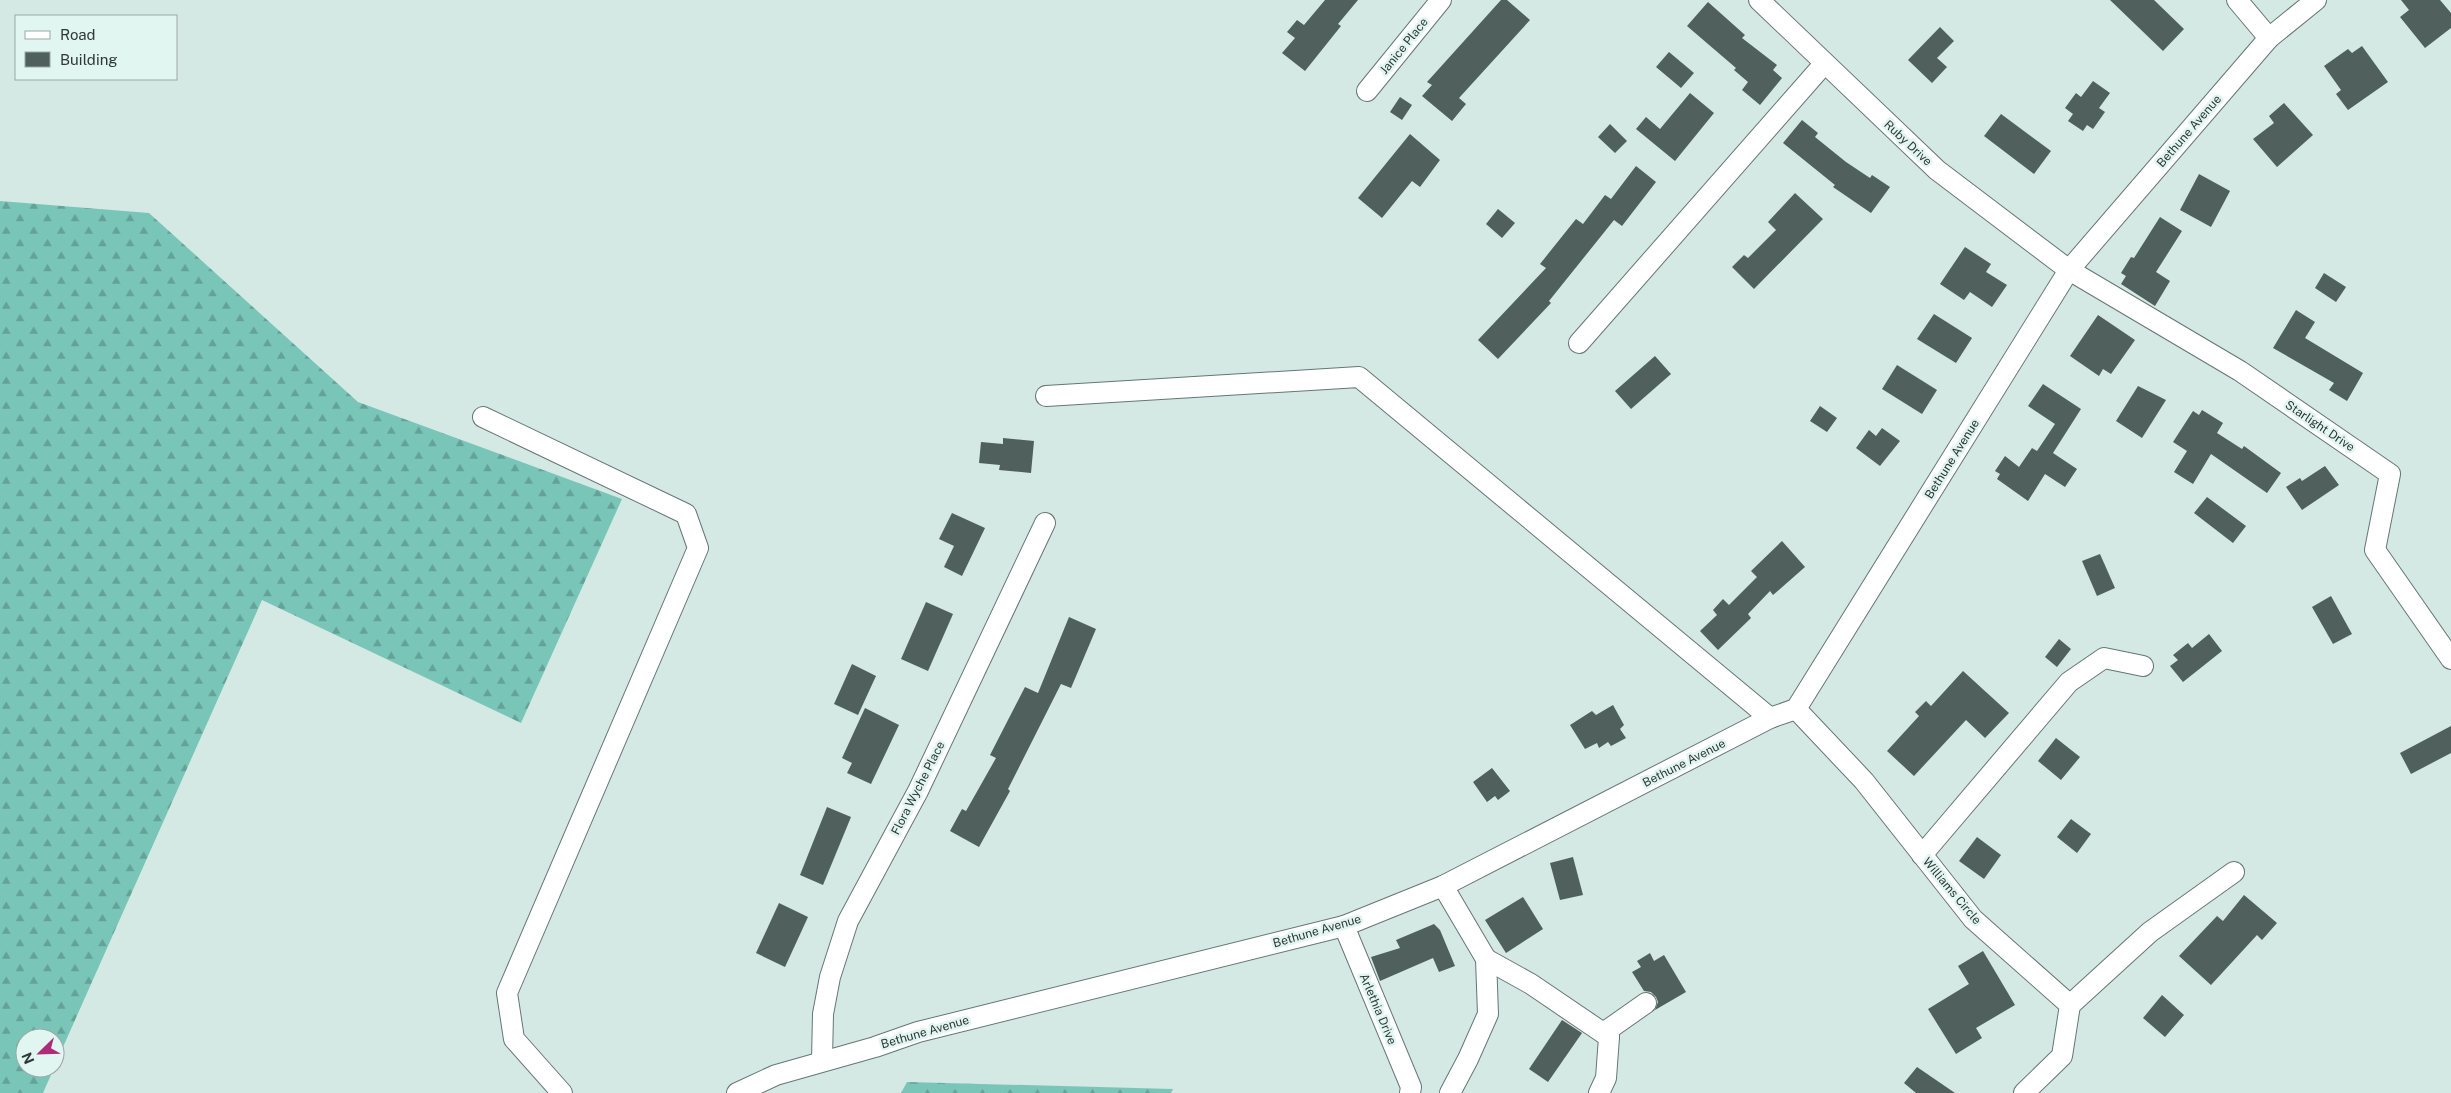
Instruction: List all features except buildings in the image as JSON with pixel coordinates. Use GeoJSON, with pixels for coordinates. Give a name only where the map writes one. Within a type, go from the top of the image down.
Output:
{"type":"FeatureCollection","features":[{"type":"Feature","properties":{"kind":"street","name":"Janice Place"},"geometry":{"type":"LineString","coordinates":[[1368,91],[1441,0]]}},
{"type":"Feature","properties":{"kind":"street","name":"Ruby Drive"},"geometry":{"type":"LineString","coordinates":[[1759,0],[1937,170],[2069,270]]}},
{"type":"Feature","properties":{"kind":"street"},"geometry":{"type":"LineString","coordinates":[[2237,0],[2269,38]]}},
{"type":"Feature","properties":{"kind":"street","name":"Bethune Avenue"},"geometry":{"type":"LineString","coordinates":[[736,1093],[776,1075],[822,1060],[875,1047],[918,1032],[1344,926],[1443,886],[1770,718],[1796,710],[2069,270],[2269,38],[2316,0]]}},
{"type":"Feature","properties":{"kind":"street"},"geometry":{"type":"LineString","coordinates":[[1579,342],[1824,64]]}},
{"type":"Feature","properties":{"kind":"street","name":"Starlight Drive"},"geometry":{"type":"LineString","coordinates":[[2069,270],[2240,371],[2390,474],[2375,550],[2451,659]]}},
{"type":"Feature","properties":{"kind":"street"},"geometry":{"type":"LineString","coordinates":[[1046,396],[1359,377],[1770,718]]}},
{"type":"Feature","properties":{"kind":"street"},"geometry":{"type":"LineString","coordinates":[[483,417],[686,514],[698,548],[507,993],[514,1039],[562,1093]]}},
{"type":"Feature","properties":{"kind":"street","name":"Flora Wyche Place"},"geometry":{"type":"LineString","coordinates":[[822,1060],[823,1014],[830,977],[848,921],[918,791],[1046,523]]}},
{"type":"Feature","properties":{"kind":"street"},"geometry":{"type":"LineString","coordinates":[[1922,855],[2069,682],[2104,658],[2143,666]]}},
{"type":"Feature","properties":{"kind":"street","name":"Williams Circle"},"geometry":{"type":"LineString","coordinates":[[1796,710],[1864,781],[1973,919],[2070,1004]]}},
{"type":"Feature","properties":{"kind":"street"},"geometry":{"type":"LineString","coordinates":[[2024,1093],[2062,1056],[2070,1004],[2150,932],[2234,872]]}},
{"type":"Feature","properties":{"kind":"street"},"geometry":{"type":"LineString","coordinates":[[1443,886],[1486,959],[1488,1014],[1450,1093]]}},
{"type":"Feature","properties":{"kind":"street","name":"Arlethia Drive"},"geometry":{"type":"LineString","coordinates":[[1344,926],[1410,1087],[1410,1093]]}},
{"type":"Feature","properties":{"kind":"street"},"geometry":{"type":"LineString","coordinates":[[1486,959],[1531,984],[1609,1037]]}},
{"type":"Feature","properties":{"kind":"street"},"geometry":{"type":"LineString","coordinates":[[1599,1093],[1606,1078],[1609,1029],[1646,1003]]}},
{"type":"Feature","properties":{"kind":"green space"},"geometry":{"type":"Polygon","coordinates":[[[0,201],[149,213],[358,402],[622,499],[521,723],[262,600],[65,1043],[65,1028],[15,1028],[15,1078],[50,1078],[43,1093],[0,1093],[0,201]]]}},
{"type":"Feature","properties":{"kind":"green space"},"geometry":{"type":"Polygon","coordinates":[[[907,1082],[1173,1089],[1171,1093],[901,1093],[907,1082]]]}}]}
